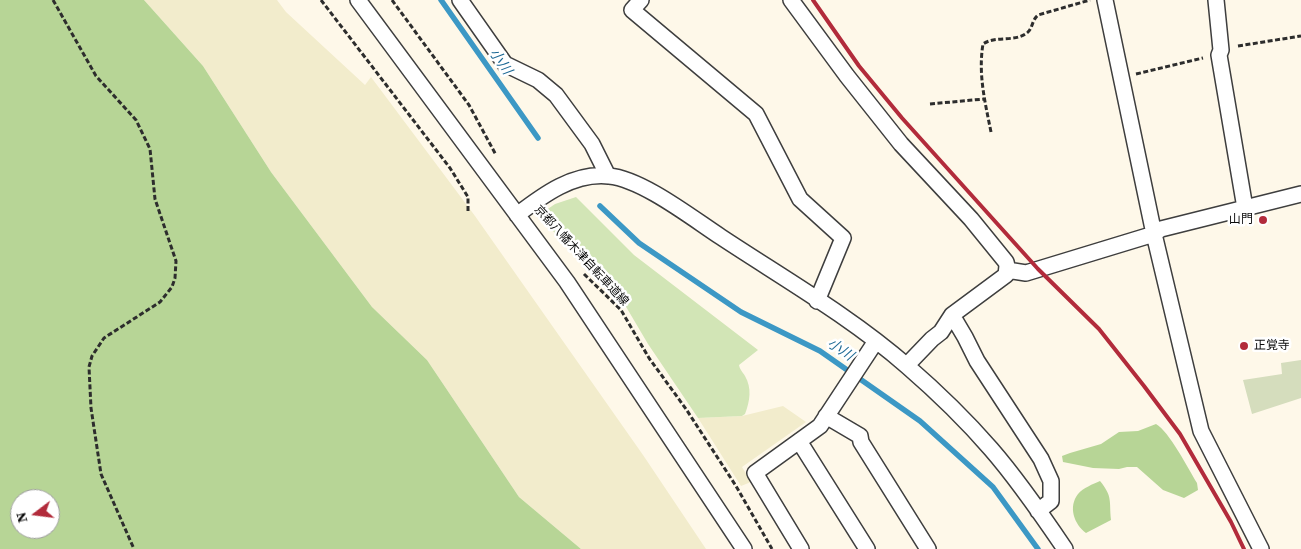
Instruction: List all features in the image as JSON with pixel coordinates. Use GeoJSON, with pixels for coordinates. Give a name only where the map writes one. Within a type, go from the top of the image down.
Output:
{"type":"FeatureCollection","features":[{"type":"Feature","properties":{"kind":"street"},"geometry":{"type":"LineString","coordinates":[[358,0],[567,282],[744,549]]}},
{"type":"Feature","properties":{"kind":"street"},"geometry":{"type":"LineString","coordinates":[[460,0],[505,64],[538,80],[556,95],[592,144],[608,176]]}},
{"type":"Feature","properties":{"kind":"street"},"geometry":{"type":"LineString","coordinates":[[641,0],[632,10],[756,114],[800,199],[843,238],[817,300]]}},
{"type":"Feature","properties":{"kind":"street"},"geometry":{"type":"LineString","coordinates":[[791,0],[847,76],[901,144],[971,219],[1006,262],[1007,270],[1002,278],[952,315],[941,332],[906,366]]}},
{"type":"Feature","properties":{"kind":"street"},"geometry":{"type":"LineString","coordinates":[[1104,0],[1154,234],[1201,431],[1261,549]]}},
{"type":"Feature","properties":{"kind":"street"},"geometry":{"type":"LineString","coordinates":[[1216,0],[1220,53],[1244,208]]}},
{"type":"Feature","properties":{"kind":"street"},"geometry":{"type":"LineString","coordinates":[[517,214],[566,183],[594,176],[608,176],[635,183],[676,207],[817,300],[876,341],[906,366],[945,401],[991,449],[1065,549]]}},
{"type":"Feature","properties":{"kind":"street"},"geometry":{"type":"LineString","coordinates":[[1007,270],[1026,273],[1154,234],[1161,229],[1301,194]]}},
{"type":"Feature","properties":{"kind":"street"},"geometry":{"type":"LineString","coordinates":[[952,315],[977,361],[1041,458],[1052,489],[1051,501],[1038,511]]}},
{"type":"Feature","properties":{"kind":"street"},"geometry":{"type":"LineString","coordinates":[[801,549],[755,473],[820,426],[876,341]]}},
{"type":"Feature","properties":{"kind":"street"},"geometry":{"type":"LineString","coordinates":[[826,416],[860,436],[861,442],[928,549]]}},
{"type":"Feature","properties":{"kind":"street"},"geometry":{"type":"LineString","coordinates":[[799,441],[867,549]]}},
{"type":"Feature","properties":{"kind":"path"},"geometry":{"type":"LineString","coordinates":[[53,0],[96,76],[136,120],[150,149],[155,199],[176,261],[175,278],[166,295],[160,302],[104,338],[97,346],[89,367],[91,408],[101,474],[134,549]]}},
{"type":"Feature","properties":{"kind":"path"},"geometry":{"type":"LineString","coordinates":[[322,0],[450,168],[468,197],[468,212]]}},
{"type":"Feature","properties":{"kind":"path"},"geometry":{"type":"LineString","coordinates":[[392,0],[469,105],[501,163]]}},
{"type":"Feature","properties":{"kind":"path"},"geometry":{"type":"LineString","coordinates":[[991,132],[984,99],[981,64],[983,44],[993,40],[1023,36],[1031,29],[1034,18],[1038,15],[1090,0]]}},
{"type":"Feature","properties":{"kind":"path"},"geometry":{"type":"LineString","coordinates":[[1121,77],[1267,40],[1301,36]]}},
{"type":"Feature","properties":{"kind":"path"},"geometry":{"type":"LineString","coordinates":[[930,104],[984,99]]}},
{"type":"Feature","properties":{"kind":"path","name":"京都八幡木津自転車道線"},"geometry":{"type":"LineString","coordinates":[[578,267],[621,310],[649,358],[686,409],[736,486],[772,549]]}},
{"type":"Feature","properties":{"kind":"shaded area"},"geometry":{"type":"Polygon","coordinates":[[[144,0],[277,0],[286,12],[365,85],[371,77],[475,216],[643,455],[706,549],[581,549],[519,497],[427,360],[372,307],[271,172],[203,66],[144,0]]]}},
{"type":"Feature","properties":{"kind":"shaded area"},"geometry":{"type":"Polygon","coordinates":[[[783,406],[806,422],[742,467],[751,482],[741,486],[698,418],[742,416],[783,406]]]}},
{"type":"Feature","properties":{"kind":"green space"},"geometry":{"type":"Polygon","coordinates":[[[0,0],[144,0],[203,66],[271,172],[372,307],[427,360],[519,497],[581,549],[0,549],[0,0]]]}},
{"type":"Feature","properties":{"kind":"green space"},"geometry":{"type":"Polygon","coordinates":[[[576,197],[634,255],[758,350],[739,365],[749,390],[745,414],[742,416],[698,418],[648,344],[625,305],[587,268],[542,219],[542,213],[555,204],[576,197]]]}},
{"type":"Feature","properties":{"kind":"green space"},"geometry":{"type":"Polygon","coordinates":[[[1301,360],[1301,398],[1252,414],[1243,380],[1282,374],[1281,363],[1301,360]]]}},
{"type":"Feature","properties":{"kind":"green space"},"geometry":{"type":"Polygon","coordinates":[[[1156,424],[1173,442],[1197,483],[1198,490],[1184,498],[1163,490],[1137,467],[1119,469],[1093,468],[1063,462],[1062,456],[1101,444],[1119,432],[1138,431],[1156,424]]]}},
{"type":"Feature","properties":{"kind":"green space"},"geometry":{"type":"Polygon","coordinates":[[[1100,481],[1109,495],[1111,520],[1086,533],[1078,525],[1074,515],[1073,504],[1080,492],[1100,481]]]}},
{"type":"Feature","properties":{"kind":"waterway","name":"小川"},"geometry":{"type":"LineString","coordinates":[[441,0],[538,138]]}},
{"type":"Feature","properties":{"kind":"waterway","name":"小川"},"geometry":{"type":"LineString","coordinates":[[600,206],[639,243],[741,312],[820,351],[920,421],[993,487],[1038,549]]}},
{"type":"Feature","properties":{"kind":"railway"},"geometry":{"type":"LineString","coordinates":[[813,0],[859,66],[902,118],[1038,269],[1099,329],[1144,386],[1180,434],[1231,522],[1244,549]]}},
{"type":"Feature","properties":{"kind":"place","name":"山門"},"geometry":{"type":"Point","coordinates":[1263,220]}},
{"type":"Feature","properties":{"kind":"place","name":"正覚寺"},"geometry":{"type":"Point","coordinates":[1244,346]}}]}
